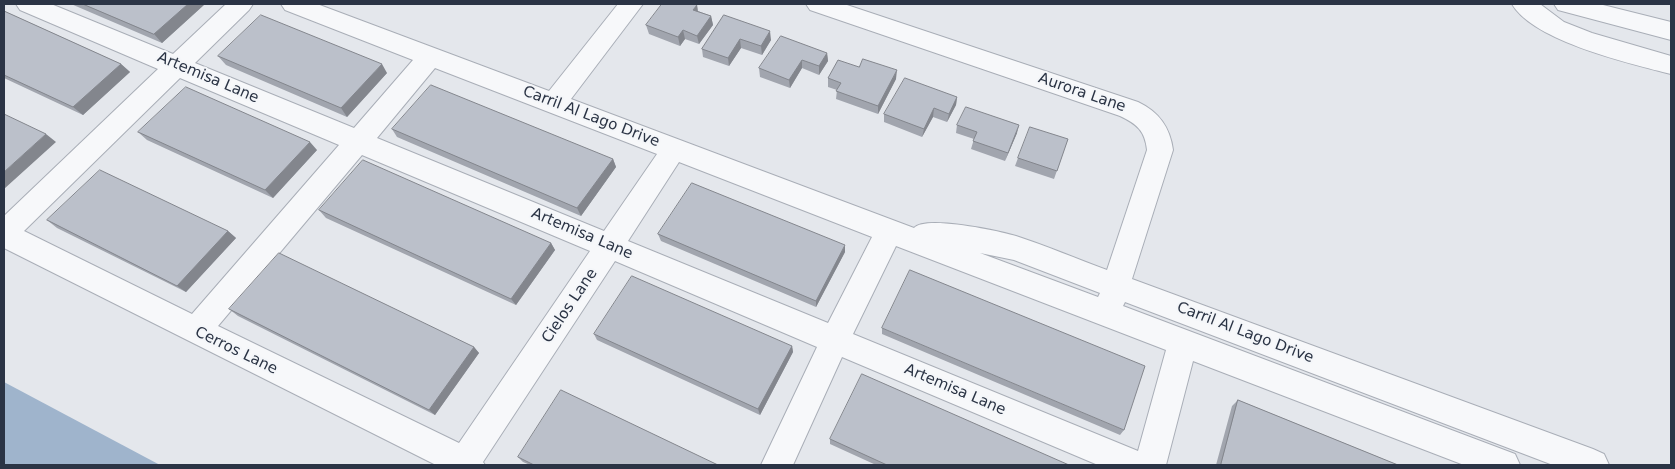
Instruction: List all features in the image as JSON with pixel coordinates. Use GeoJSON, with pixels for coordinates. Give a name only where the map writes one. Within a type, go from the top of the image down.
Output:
{"type":"FeatureCollection","features":[{"type":"Feature","properties":{"kind":"street","name":"Artemisa Lane"},"geometry":{"type":"LineString","coordinates":[[28,4],[1135,465]]}},
{"type":"Feature","properties":{"kind":"street"},"geometry":{"type":"LineString","coordinates":[[4,234],[241,4]]}},
{"type":"Feature","properties":{"kind":"street","name":"Carril Al Lago Drive"},"geometry":{"type":"LineString","coordinates":[[293,4],[1107,313],[1493,463]]}},
{"type":"Feature","properties":{"kind":"street"},"geometry":{"type":"LineString","coordinates":[[554,103],[631,4]]}},
{"type":"Feature","properties":{"kind":"street","name":"Aurora Lane"},"geometry":{"type":"LineString","coordinates":[[818,4],[1130,109],[1145,116],[1154,125],[1159,138],[1160,150],[1107,313]]}},
{"type":"Feature","properties":{"kind":"street"},"geometry":{"type":"LineString","coordinates":[[1524,4],[1556,28],[1586,40],[1671,65]]}},
{"type":"Feature","properties":{"kind":"street"},"geometry":{"type":"LineString","coordinates":[[1566,4],[1671,31]]}},
{"type":"Feature","properties":{"kind":"street"},"geometry":{"type":"LineString","coordinates":[[196,331],[357,140],[431,56]]}},
{"type":"Feature","properties":{"kind":"street","name":"Cielos Lane"},"geometry":{"type":"LineString","coordinates":[[467,464],[674,149]]}},
{"type":"Feature","properties":{"kind":"street"},"geometry":{"type":"LineString","coordinates":[[777,465],[834,340],[889,231]]}},
{"type":"Feature","properties":{"kind":"street","name":"Carril Al Lago Drive"},"geometry":{"type":"LineString","coordinates":[[889,231],[972,239],[1015,248],[1593,465]]}},
{"type":"Feature","properties":{"kind":"street","name":"Cerros Lane"},"geometry":{"type":"LineString","coordinates":[[4,234],[467,464]]}},
{"type":"Feature","properties":{"kind":"street"},"geometry":{"type":"LineString","coordinates":[[1150,465],[1183,343]]}},
{"type":"Feature","properties":{"kind":"street"},"geometry":{"type":"LineString","coordinates":[[1492,427],[1493,463]]}},
{"type":"Feature","properties":{"kind":"water"},"geometry":{"type":"Polygon","coordinates":[[[4,382],[160,465],[4,465],[4,382]]]}},
{"type":"Feature","properties":{"kind":"building"},"geometry":{"type":"Polygon","coordinates":[[[83,4],[188,4],[154,34],[83,4]]]}},
{"type":"Feature","properties":{"kind":"building"},"geometry":{"type":"Polygon","coordinates":[[[662,4],[693,4],[697,5],[693,10],[711,16],[697,36],[683,30],[678,37],[646,25],[662,4]]]}},
{"type":"Feature","properties":{"kind":"building"},"geometry":{"type":"Polygon","coordinates":[[[4,11],[121,64],[73,107],[4,75],[4,11]]]}},
{"type":"Feature","properties":{"kind":"building"},"geometry":{"type":"Polygon","coordinates":[[[261,15],[382,64],[341,108],[218,56],[261,15]]]}},
{"type":"Feature","properties":{"kind":"building"},"geometry":{"type":"Polygon","coordinates":[[[724,15],[770,31],[761,46],[740,39],[728,58],[702,49],[724,15]]]}},
{"type":"Feature","properties":{"kind":"building"},"geometry":{"type":"Polygon","coordinates":[[[781,36],[827,53],[819,66],[802,60],[789,80],[759,68],[781,36]]]}},
{"type":"Feature","properties":{"kind":"building"},"geometry":{"type":"Polygon","coordinates":[[[863,59],[897,70],[878,106],[836,91],[841,83],[828,78],[838,60],[859,67],[863,59]]]}},
{"type":"Feature","properties":{"kind":"building"},"geometry":{"type":"Polygon","coordinates":[[[905,78],[957,97],[949,114],[934,108],[924,129],[884,114],[905,78]]]}},
{"type":"Feature","properties":{"kind":"building"},"geometry":{"type":"Polygon","coordinates":[[[431,85],[613,159],[577,208],[392,129],[431,85]]]}},
{"type":"Feature","properties":{"kind":"building"},"geometry":{"type":"Polygon","coordinates":[[[186,87],[310,142],[265,190],[138,132],[186,87]]]}},
{"type":"Feature","properties":{"kind":"building"},"geometry":{"type":"Polygon","coordinates":[[[966,107],[1019,125],[1008,153],[973,141],[977,132],[957,125],[966,107]]]}},
{"type":"Feature","properties":{"kind":"building"},"geometry":{"type":"Polygon","coordinates":[[[4,114],[46,134],[4,172],[4,114]]]}},
{"type":"Feature","properties":{"kind":"building"},"geometry":{"type":"Polygon","coordinates":[[[1030,127],[1068,139],[1057,171],[1018,158],[1030,127]]]}},
{"type":"Feature","properties":{"kind":"building"},"geometry":{"type":"Polygon","coordinates":[[[363,160],[551,243],[511,299],[319,210],[363,160]]]}},
{"type":"Feature","properties":{"kind":"building"},"geometry":{"type":"Polygon","coordinates":[[[100,170],[228,231],[177,286],[47,220],[100,170]]]}},
{"type":"Feature","properties":{"kind":"building"},"geometry":{"type":"Polygon","coordinates":[[[692,183],[845,245],[816,301],[658,234],[692,183]]]}},
{"type":"Feature","properties":{"kind":"building"},"geometry":{"type":"Polygon","coordinates":[[[279,253],[474,347],[429,410],[229,309],[279,253]]]}},
{"type":"Feature","properties":{"kind":"building"},"geometry":{"type":"Polygon","coordinates":[[[910,270],[1145,366],[1124,430],[882,328],[910,270]]]}},
{"type":"Feature","properties":{"kind":"building"},"geometry":{"type":"Polygon","coordinates":[[[632,276],[792,346],[758,409],[594,334],[632,276]]]}},
{"type":"Feature","properties":{"kind":"building"},"geometry":{"type":"Polygon","coordinates":[[[862,374],[1069,465],[887,465],[830,439],[862,374]]]}},
{"type":"Feature","properties":{"kind":"building"},"geometry":{"type":"Polygon","coordinates":[[[561,390],[718,465],[534,465],[518,457],[561,390]]]}},
{"type":"Feature","properties":{"kind":"building"},"geometry":{"type":"Polygon","coordinates":[[[1238,400],[1398,465],[1221,465],[1238,400]]]}}]}
